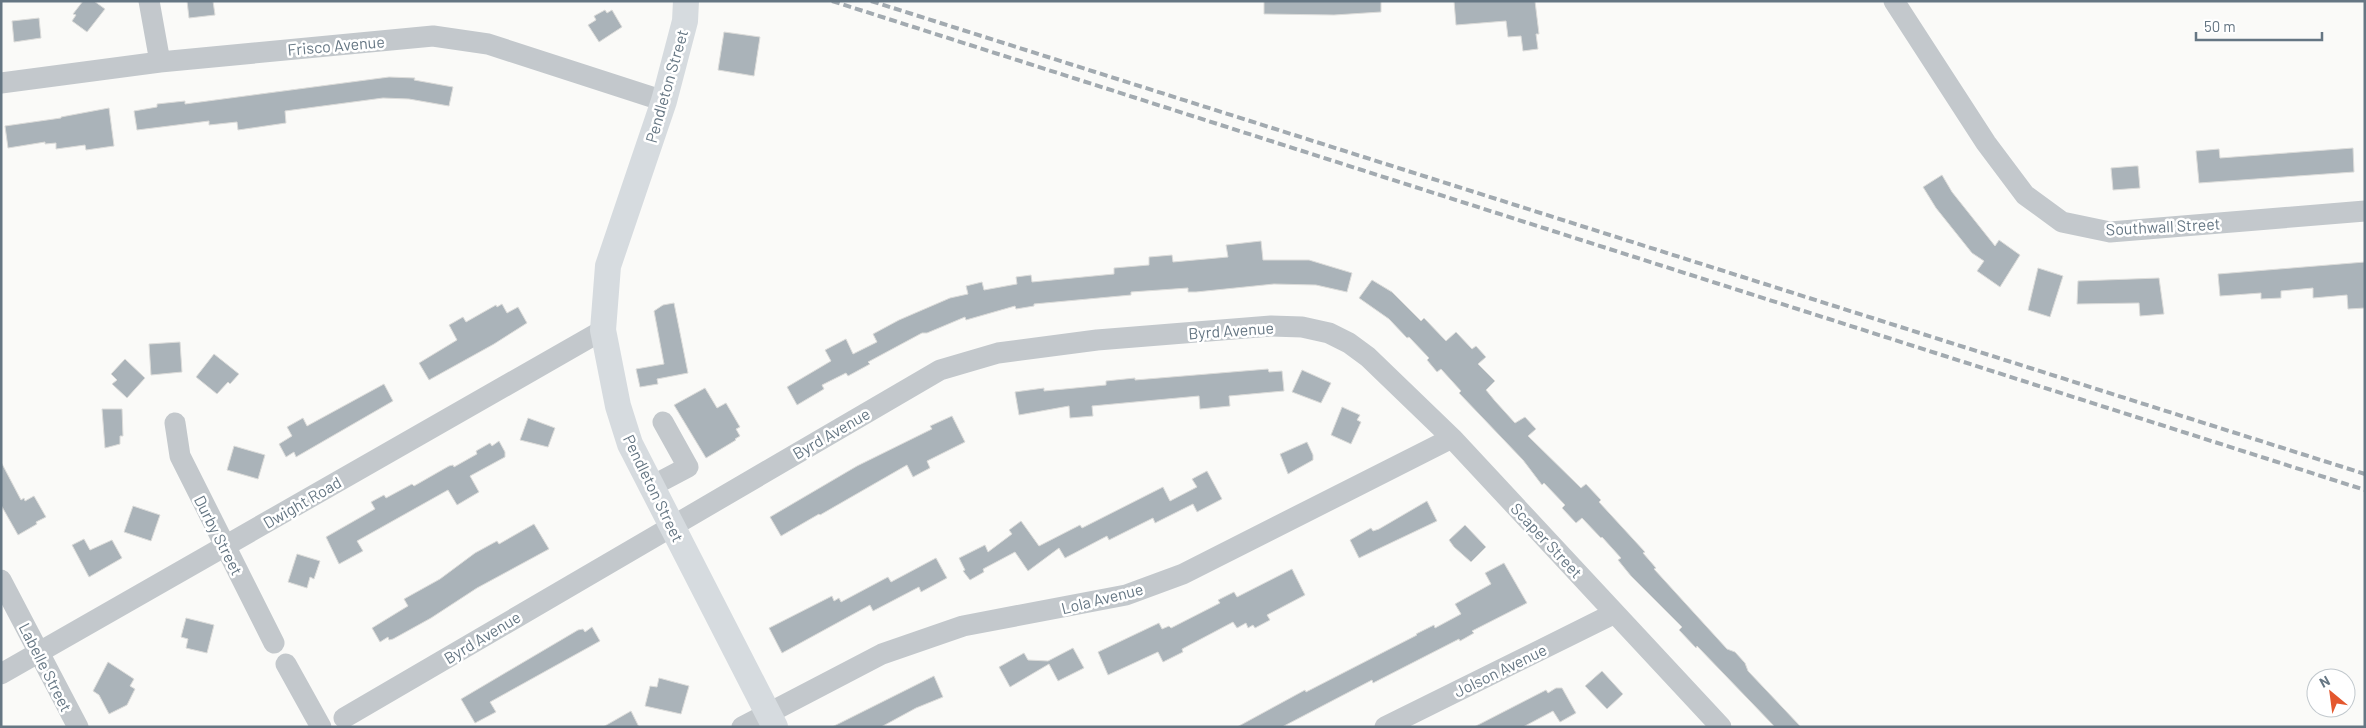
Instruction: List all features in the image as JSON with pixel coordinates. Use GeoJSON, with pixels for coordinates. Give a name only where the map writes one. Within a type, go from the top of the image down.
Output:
{"type":"FeatureCollection","features":[{"type":"Feature","properties":{"kind":"main road","name":"Pendleton Street"},"geometry":{"type":"LineString","coordinates":[[686,1],[685,21],[664,101],[608,266],[603,330],[618,406],[630,444],[771,719]]}},
{"type":"Feature","properties":{"kind":"street"},"geometry":{"type":"LineString","coordinates":[[149,1],[160,62]]}},
{"type":"Feature","properties":{"kind":"street","name":"Southwall Street"},"geometry":{"type":"LineString","coordinates":[[1894,1],[1986,143],[2025,195],[2062,222],[2110,232],[2365,211]]}},
{"type":"Feature","properties":{"kind":"street","name":"Frisco Avenue"},"geometry":{"type":"LineString","coordinates":[[1,83],[160,62],[433,36],[488,44],[664,101]]}},
{"type":"Feature","properties":{"kind":"street","name":"Byrd Avenue"},"geometry":{"type":"LineString","coordinates":[[344,718],[940,370],[998,353],[1097,340],[1271,326],[1302,327],[1329,333],[1349,343],[1368,357]]}},
{"type":"Feature","properties":{"kind":"street","name":"Dwight Road"},"geometry":{"type":"LineString","coordinates":[[1,674],[603,330]]}},
{"type":"Feature","properties":{"kind":"street","name":"Scaper Street"},"geometry":{"type":"LineString","coordinates":[[1368,357],[1452,438],[1721,727]]}},
{"type":"Feature","properties":{"kind":"street"},"geometry":{"type":"LineString","coordinates":[[652,486],[688,467],[663,422]]}},
{"type":"Feature","properties":{"kind":"street","name":"Durby Street"},"geometry":{"type":"LineString","coordinates":[[175,423],[180,456],[274,643]]}},
{"type":"Feature","properties":{"kind":"street","name":"Lola Avenue"},"geometry":{"type":"LineString","coordinates":[[742,727],[771,719],[882,654],[963,626],[1126,595],[1183,574],[1452,438]]}},
{"type":"Feature","properties":{"kind":"street","name":"Labelle Street"},"geometry":{"type":"LineString","coordinates":[[1,580],[78,727]]}},
{"type":"Feature","properties":{"kind":"street","name":"Jolson Avenue"},"geometry":{"type":"LineString","coordinates":[[1385,727],[1615,612]]}},
{"type":"Feature","properties":{"kind":"street"},"geometry":{"type":"LineString","coordinates":[[286,664],[321,727]]}},
{"type":"Feature","properties":{"kind":"building"},"geometry":{"type":"Polygon","coordinates":[[[83,1],[94,1],[105,9],[87,32],[72,21],[76,15],[73,14],[83,1]]]}},
{"type":"Feature","properties":{"kind":"building"},"geometry":{"type":"Polygon","coordinates":[[[187,1],[213,1],[215,15],[189,18],[187,1]]]}},
{"type":"Feature","properties":{"kind":"building"},"geometry":{"type":"Polygon","coordinates":[[[1264,1],[1381,1],[1381,12],[1334,15],[1264,14],[1264,1]]]}},
{"type":"Feature","properties":{"kind":"building"},"geometry":{"type":"Polygon","coordinates":[[[1454,1],[1535,1],[1539,34],[1536,34],[1538,49],[1523,51],[1521,36],[1508,37],[1506,21],[1456,25],[1454,1]]]}},
{"type":"Feature","properties":{"kind":"building"},"geometry":{"type":"Polygon","coordinates":[[[605,10],[607,13],[612,10],[622,27],[599,42],[588,25],[596,20],[594,16],[605,10]]]}},
{"type":"Feature","properties":{"kind":"building"},"geometry":{"type":"Polygon","coordinates":[[[39,18],[41,38],[14,42],[12,21],[39,18]]]}},
{"type":"Feature","properties":{"kind":"building"},"geometry":{"type":"Polygon","coordinates":[[[724,32],[760,37],[754,76],[718,70],[724,32]]]}},
{"type":"Feature","properties":{"kind":"building"},"geometry":{"type":"Polygon","coordinates":[[[389,77],[415,78],[414,80],[453,87],[449,106],[409,99],[383,98],[285,111],[286,123],[238,130],[237,122],[209,125],[209,121],[137,130],[134,111],[157,107],[157,104],[185,101],[185,104],[389,77]]]}},
{"type":"Feature","properties":{"kind":"building"},"geometry":{"type":"Polygon","coordinates":[[[109,108],[114,146],[86,150],[85,145],[56,149],[56,143],[45,144],[45,142],[8,148],[5,126],[61,118],[109,108]]]}},
{"type":"Feature","properties":{"kind":"building"},"geometry":{"type":"Polygon","coordinates":[[[2353,148],[2354,172],[2199,183],[2196,151],[2219,149],[2220,158],[2353,148]]]}},
{"type":"Feature","properties":{"kind":"building"},"geometry":{"type":"Polygon","coordinates":[[[2138,166],[2140,188],[2113,190],[2111,168],[2138,166]]]}},
{"type":"Feature","properties":{"kind":"building"},"geometry":{"type":"Polygon","coordinates":[[[1942,175],[1952,192],[1995,246],[1999,240],[2020,255],[2000,287],[1977,271],[1984,261],[1972,253],[1936,208],[1923,187],[1942,175]]]}},
{"type":"Feature","properties":{"kind":"building"},"geometry":{"type":"Polygon","coordinates":[[[1261,241],[1263,260],[1309,260],[1352,273],[1347,292],[1316,285],[1274,284],[1196,292],[1188,292],[1188,288],[1131,292],[1131,295],[1034,304],[1034,306],[1016,309],[1015,306],[966,320],[965,317],[927,333],[922,333],[868,362],[870,364],[848,376],[846,373],[822,385],[824,389],[797,405],[787,387],[831,361],[825,350],[846,339],[853,354],[877,342],[873,334],[899,320],[950,298],[968,294],[966,286],[982,282],[984,290],[1017,284],[1016,277],[1031,275],[1032,282],[1114,274],[1114,268],[1149,265],[1149,257],[1172,255],[1173,262],[1228,257],[1226,245],[1261,241]]]}},
{"type":"Feature","properties":{"kind":"building"},"geometry":{"type":"Polygon","coordinates":[[[2365,262],[2365,308],[2348,309],[2347,295],[2313,298],[2313,288],[2281,291],[2281,298],[2261,299],[2261,293],[2220,296],[2218,274],[2365,262]]]}},
{"type":"Feature","properties":{"kind":"building"},"geometry":{"type":"Polygon","coordinates":[[[2038,268],[2063,276],[2050,317],[2028,310],[2038,268]]]}},
{"type":"Feature","properties":{"kind":"building"},"geometry":{"type":"Polygon","coordinates":[[[2159,278],[2164,314],[2140,316],[2139,303],[2077,304],[2078,281],[2159,278]]]}},
{"type":"Feature","properties":{"kind":"building"},"geometry":{"type":"Polygon","coordinates":[[[1372,280],[1392,292],[1421,321],[1424,318],[1446,341],[1456,332],[1472,349],[1476,346],[1486,357],[1478,364],[1495,381],[1486,390],[1495,401],[1515,423],[1525,417],[1536,429],[1528,436],[1581,488],[1586,484],[1601,500],[1599,502],[1645,552],[1643,553],[1656,568],[1654,569],[1727,649],[1735,652],[1745,663],[1748,671],[1801,727],[1775,727],[1697,646],[1696,648],[1679,630],[1682,627],[1631,576],[1618,560],[1621,558],[1602,537],[1582,518],[1576,523],[1562,508],[1565,505],[1544,483],[1542,485],[1523,460],[1459,393],[1461,391],[1441,369],[1437,372],[1427,360],[1429,358],[1409,337],[1407,338],[1389,319],[1359,298],[1372,280]]]}},
{"type":"Feature","properties":{"kind":"building"},"geometry":{"type":"Polygon","coordinates":[[[674,303],[688,373],[657,379],[658,384],[640,387],[636,369],[664,364],[654,311],[663,305],[674,303]]]}},
{"type":"Feature","properties":{"kind":"building"},"geometry":{"type":"Polygon","coordinates":[[[502,304],[507,313],[518,307],[527,323],[494,344],[429,380],[419,363],[457,340],[449,325],[463,317],[466,322],[496,305],[497,307],[502,304]]]}},
{"type":"Feature","properties":{"kind":"building"},"geometry":{"type":"Polygon","coordinates":[[[180,342],[182,372],[151,375],[149,344],[180,342]]]}},
{"type":"Feature","properties":{"kind":"building"},"geometry":{"type":"Polygon","coordinates":[[[214,354],[239,374],[217,394],[196,377],[214,354]]]}},
{"type":"Feature","properties":{"kind":"building"},"geometry":{"type":"Polygon","coordinates":[[[125,359],[145,378],[127,398],[112,384],[117,380],[111,374],[125,359]]]}},
{"type":"Feature","properties":{"kind":"building"},"geometry":{"type":"Polygon","coordinates":[[[1268,369],[1269,372],[1282,371],[1284,391],[1229,396],[1230,406],[1200,409],[1199,396],[1092,406],[1093,416],[1070,418],[1069,406],[1019,415],[1015,392],[1044,388],[1044,391],[1106,385],[1106,381],[1135,378],[1135,380],[1268,369]]]}},
{"type":"Feature","properties":{"kind":"building"},"geometry":{"type":"Polygon","coordinates":[[[1302,370],[1331,383],[1321,403],[1292,392],[1302,370]]]}},
{"type":"Feature","properties":{"kind":"building"},"geometry":{"type":"Polygon","coordinates":[[[384,384],[393,401],[296,457],[294,452],[286,457],[279,444],[292,436],[287,427],[303,418],[307,426],[384,384]]]}},
{"type":"Feature","properties":{"kind":"building"},"geometry":{"type":"Polygon","coordinates":[[[705,388],[717,408],[726,403],[740,427],[736,429],[740,436],[736,440],[706,458],[674,405],[705,388]]]}},
{"type":"Feature","properties":{"kind":"building"},"geometry":{"type":"Polygon","coordinates":[[[1342,407],[1360,415],[1357,420],[1361,422],[1351,444],[1331,435],[1342,407]]]}},
{"type":"Feature","properties":{"kind":"building"},"geometry":{"type":"Polygon","coordinates":[[[102,409],[122,409],[123,436],[120,436],[120,444],[105,448],[102,409]]]}},
{"type":"Feature","properties":{"kind":"building"},"geometry":{"type":"Polygon","coordinates":[[[952,416],[965,442],[927,461],[930,468],[913,477],[907,465],[781,536],[770,517],[857,466],[932,429],[930,426],[952,416]]]}},
{"type":"Feature","properties":{"kind":"building"},"geometry":{"type":"Polygon","coordinates":[[[528,418],[555,428],[548,447],[520,440],[528,418]]]}},
{"type":"Feature","properties":{"kind":"building"},"geometry":{"type":"Polygon","coordinates":[[[499,441],[505,452],[505,457],[470,476],[479,492],[457,505],[448,490],[357,541],[363,551],[339,564],[326,537],[375,509],[371,502],[384,495],[386,498],[412,484],[414,486],[449,466],[453,465],[454,467],[477,454],[476,451],[490,443],[492,446],[499,441]]]}},
{"type":"Feature","properties":{"kind":"building"},"geometry":{"type":"Polygon","coordinates":[[[1307,442],[1313,455],[1313,460],[1288,474],[1280,454],[1307,442]]]}},
{"type":"Feature","properties":{"kind":"building"},"geometry":{"type":"Polygon","coordinates":[[[234,446],[265,455],[258,479],[227,470],[234,446]]]}},
{"type":"Feature","properties":{"kind":"building"},"geometry":{"type":"Polygon","coordinates":[[[1,462],[21,500],[24,498],[25,501],[34,496],[46,517],[18,535],[1,505],[1,462]]]}},
{"type":"Feature","properties":{"kind":"building"},"geometry":{"type":"Polygon","coordinates":[[[1207,471],[1222,499],[1197,512],[1193,504],[1155,523],[1153,518],[1109,540],[1107,536],[1065,558],[1059,548],[1028,571],[1015,552],[983,569],[984,572],[970,580],[963,571],[965,570],[959,558],[985,545],[988,552],[1012,534],[1009,530],[1021,521],[1039,546],[1080,525],[1082,528],[1163,487],[1170,501],[1197,487],[1192,479],[1207,471]]]}},
{"type":"Feature","properties":{"kind":"building"},"geometry":{"type":"Polygon","coordinates":[[[1427,501],[1437,521],[1359,558],[1350,540],[1371,528],[1373,531],[1379,529],[1427,501]]]}},
{"type":"Feature","properties":{"kind":"building"},"geometry":{"type":"Polygon","coordinates":[[[133,506],[160,515],[151,541],[124,532],[133,506]]]}},
{"type":"Feature","properties":{"kind":"building"},"geometry":{"type":"Polygon","coordinates":[[[534,524],[549,549],[477,588],[431,618],[393,639],[389,640],[388,637],[380,642],[372,628],[408,606],[404,599],[440,579],[475,553],[497,541],[499,544],[534,524]]]}},
{"type":"Feature","properties":{"kind":"building"},"geometry":{"type":"Polygon","coordinates":[[[1465,525],[1486,547],[1471,562],[1449,540],[1465,525]]]}},
{"type":"Feature","properties":{"kind":"building"},"geometry":{"type":"Polygon","coordinates":[[[84,539],[90,550],[112,540],[122,558],[89,577],[72,545],[84,539]]]}},
{"type":"Feature","properties":{"kind":"building"},"geometry":{"type":"Polygon","coordinates":[[[297,554],[320,561],[314,579],[310,577],[307,588],[288,582],[297,554]]]}},
{"type":"Feature","properties":{"kind":"building"},"geometry":{"type":"Polygon","coordinates":[[[936,558],[947,578],[921,592],[919,587],[873,611],[870,605],[782,653],[769,628],[832,596],[834,601],[839,598],[841,602],[888,577],[891,582],[936,558]]]}},
{"type":"Feature","properties":{"kind":"building"},"geometry":{"type":"Polygon","coordinates":[[[1504,563],[1527,603],[1472,631],[1474,633],[1460,641],[1459,639],[1373,683],[1372,680],[1282,727],[1237,727],[1416,634],[1434,625],[1435,628],[1461,614],[1455,604],[1491,584],[1485,573],[1504,563]]]}},
{"type":"Feature","properties":{"kind":"building"},"geometry":{"type":"Polygon","coordinates":[[[1292,569],[1305,595],[1267,615],[1270,620],[1255,628],[1253,625],[1248,628],[1246,623],[1237,628],[1233,622],[1182,649],[1183,652],[1163,662],[1158,652],[1108,675],[1098,652],[1159,623],[1162,629],[1169,626],[1171,628],[1220,603],[1218,600],[1234,592],[1237,597],[1292,569]]]}},
{"type":"Feature","properties":{"kind":"building"},"geometry":{"type":"Polygon","coordinates":[[[186,618],[214,625],[207,653],[186,648],[188,639],[181,637],[186,618]]]}},
{"type":"Feature","properties":{"kind":"building"},"geometry":{"type":"Polygon","coordinates":[[[592,627],[600,641],[490,702],[496,712],[475,723],[461,699],[578,630],[583,629],[585,632],[592,627]]]}},
{"type":"Feature","properties":{"kind":"building"},"geometry":{"type":"Polygon","coordinates":[[[1073,648],[1084,668],[1058,681],[1049,664],[1010,687],[999,667],[1024,653],[1028,660],[1048,661],[1073,648]]]}},
{"type":"Feature","properties":{"kind":"building"},"geometry":{"type":"Polygon","coordinates":[[[108,662],[134,679],[130,686],[135,689],[127,705],[109,714],[99,695],[93,691],[108,662]]]}},
{"type":"Feature","properties":{"kind":"building"},"geometry":{"type":"Polygon","coordinates":[[[1602,671],[1623,694],[1607,709],[1585,686],[1602,671]]]}},
{"type":"Feature","properties":{"kind":"building"},"geometry":{"type":"Polygon","coordinates":[[[934,676],[943,697],[916,708],[881,727],[832,727],[934,676]]]}},
{"type":"Feature","properties":{"kind":"building"},"geometry":{"type":"Polygon","coordinates":[[[659,678],[689,686],[681,714],[645,706],[650,686],[657,687],[659,678]]]}},
{"type":"Feature","properties":{"kind":"building"},"geometry":{"type":"Polygon","coordinates":[[[1556,688],[1562,688],[1576,713],[1560,722],[1553,711],[1523,727],[1474,727],[1546,690],[1548,693],[1556,688]]]}},
{"type":"Feature","properties":{"kind":"building"},"geometry":{"type":"Polygon","coordinates":[[[631,711],[639,727],[603,727],[631,711]]]}},
{"type":"Feature","properties":{"kind":"railway"},"geometry":{"type":"LineString","coordinates":[[832,1],[2365,490]]}},
{"type":"Feature","properties":{"kind":"railway"},"geometry":{"type":"LineString","coordinates":[[871,1],[2365,474]]}}]}
